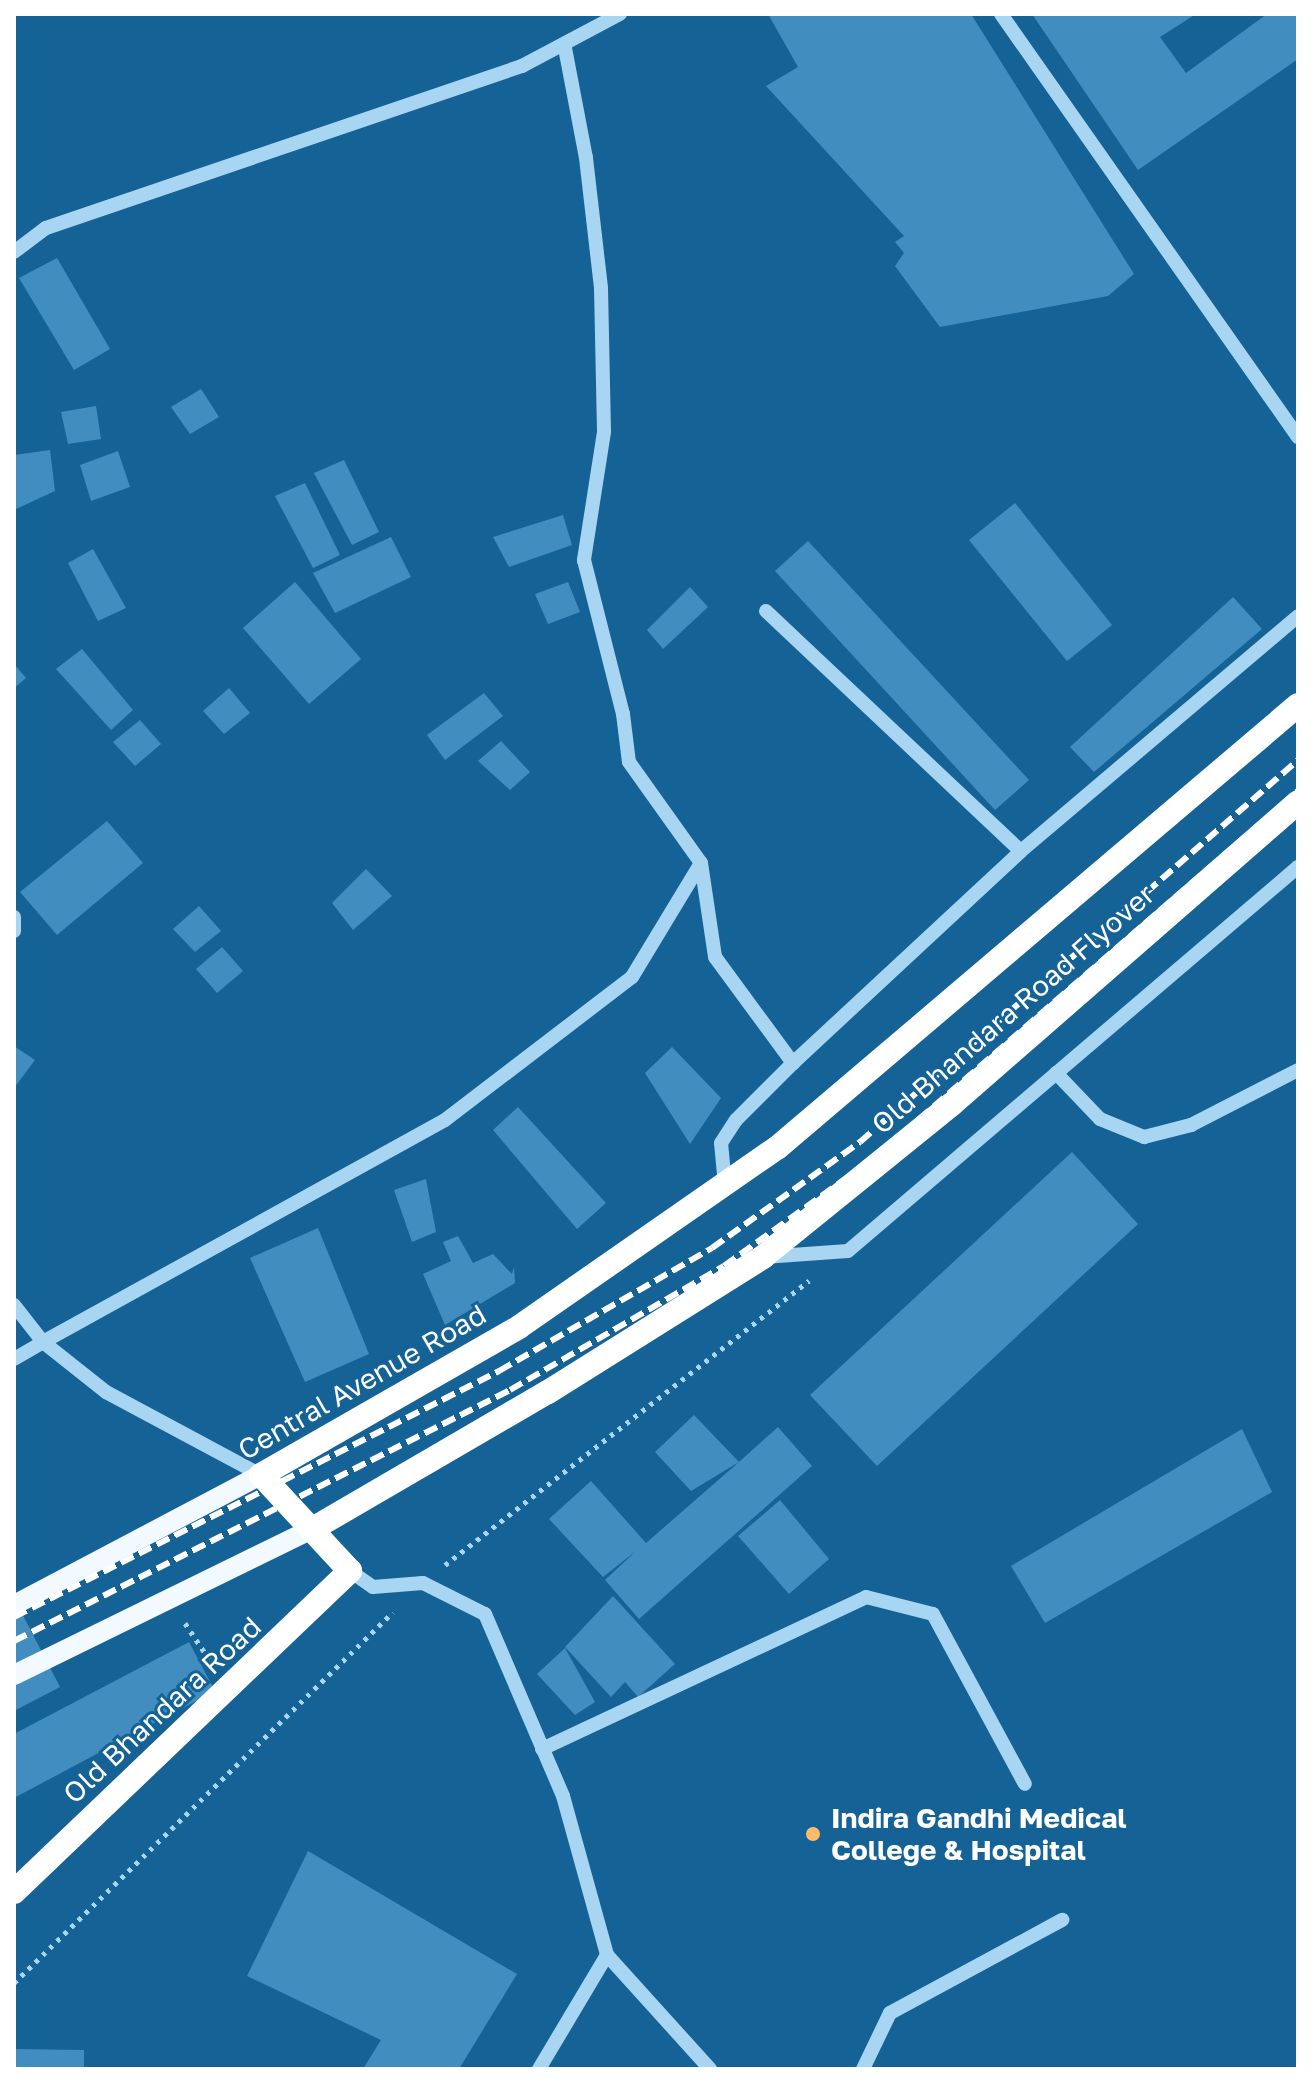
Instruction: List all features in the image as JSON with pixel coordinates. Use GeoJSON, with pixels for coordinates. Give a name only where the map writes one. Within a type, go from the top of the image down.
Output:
{"type":"FeatureCollection","features":[{"type":"Feature","properties":{"kind":"highway","name":"Old Bhandara Road Flyover"},"geometry":{"type":"LineString","coordinates":[[725,1185],[777,1148],[1298,705]]}},
{"type":"Feature","properties":{"kind":"highway","name":"Old Bhandara Road Flyover"},"geometry":{"type":"LineString","coordinates":[[314,1528],[548,1392],[763,1257],[809,1223],[1298,802]]}},
{"type":"Feature","properties":{"kind":"highway","name":"Central Avenue Road"},"geometry":{"type":"LineString","coordinates":[[261,1475],[519,1327],[725,1185]]}},
{"type":"Feature","properties":{"kind":"highway"},"geometry":{"type":"LineString","coordinates":[[261,1475],[314,1528],[350,1571]]}},
{"type":"Feature","properties":{"kind":"highway","name":"Old Bhandara Road"},"geometry":{"type":"LineString","coordinates":[[14,1892],[350,1571]]}},
{"type":"Feature","properties":{"kind":"main road","name":"Central Avenue Road"},"geometry":{"type":"LineString","coordinates":[[14,1605],[261,1475]]}},
{"type":"Feature","properties":{"kind":"main road"},"geometry":{"type":"LineString","coordinates":[[14,1675],[171,1602],[314,1528]]}},
{"type":"Feature","properties":{"kind":"street"},"geometry":{"type":"LineString","coordinates":[[14,252],[46,228],[565,48],[620,14]]}},
{"type":"Feature","properties":{"kind":"street"},"geometry":{"type":"LineString","coordinates":[[1001,14],[1298,437]]}},
{"type":"Feature","properties":{"kind":"street"},"geometry":{"type":"LineString","coordinates":[[565,48],[586,158],[601,288],[604,432],[584,560],[623,714],[629,762],[701,863],[715,957],[793,1063]]}},
{"type":"Feature","properties":{"kind":"street"},"geometry":{"type":"LineString","coordinates":[[766,611],[1021,851]]}},
{"type":"Feature","properties":{"kind":"street"},"geometry":{"type":"LineString","coordinates":[[725,1185],[721,1143],[736,1120],[793,1063],[1021,851],[1298,616]]}},
{"type":"Feature","properties":{"kind":"street"},"geometry":{"type":"LineString","coordinates":[[14,1359],[445,1120],[632,977],[701,863]]}},
{"type":"Feature","properties":{"kind":"street"},"geometry":{"type":"LineString","coordinates":[[763,1257],[848,1251],[1298,867]]}},
{"type":"Feature","properties":{"kind":"street"},"geometry":{"type":"LineString","coordinates":[[14,917],[14,931]]}},
{"type":"Feature","properties":{"kind":"street"},"geometry":{"type":"LineString","coordinates":[[1056,1073],[1100,1119],[1144,1137],[1191,1125],[1298,1070]]}},
{"type":"Feature","properties":{"kind":"street"},"geometry":{"type":"LineString","coordinates":[[14,1305],[43,1342],[106,1392],[261,1475]]}},
{"type":"Feature","properties":{"kind":"street"},"geometry":{"type":"LineString","coordinates":[[350,1571],[373,1587],[423,1583],[485,1614],[563,1796],[607,1955],[710,2069]]}},
{"type":"Feature","properties":{"kind":"street"},"geometry":{"type":"LineString","coordinates":[[542,1749],[866,1597],[933,1614],[1025,1784]]}},
{"type":"Feature","properties":{"kind":"street"},"geometry":{"type":"LineString","coordinates":[[863,2069],[890,2013],[1062,1920]]}},
{"type":"Feature","properties":{"kind":"street"},"geometry":{"type":"LineString","coordinates":[[539,2069],[607,1955]]}},
{"type":"Feature","properties":{"kind":"path"},"geometry":{"type":"LineString","coordinates":[[171,1602],[229,1689]]}},
{"type":"Feature","properties":{"kind":"building"},"geometry":{"type":"Polygon","coordinates":[[[768,14],[971,14],[1134,274],[1108,296],[940,327],[895,266],[904,253],[895,242],[904,236],[766,86],[798,67],[768,14]]]}},
{"type":"Feature","properties":{"kind":"building"},"geometry":{"type":"Polygon","coordinates":[[[1032,14],[1196,14],[1160,37],[1186,73],[1267,14],[1298,14],[1298,59],[1138,170],[1032,14]]]}},
{"type":"Feature","properties":{"kind":"building"},"geometry":{"type":"Polygon","coordinates":[[[57,258],[110,349],[74,370],[19,278],[57,258]]]}},
{"type":"Feature","properties":{"kind":"building"},"geometry":{"type":"Polygon","coordinates":[[[201,389],[219,417],[190,434],[171,407],[201,389]]]}},
{"type":"Feature","properties":{"kind":"building"},"geometry":{"type":"Polygon","coordinates":[[[96,406],[101,439],[68,444],[61,412],[96,406]]]}},
{"type":"Feature","properties":{"kind":"building"},"geometry":{"type":"Polygon","coordinates":[[[50,450],[55,491],[14,510],[14,455],[50,450]]]}},
{"type":"Feature","properties":{"kind":"building"},"geometry":{"type":"Polygon","coordinates":[[[118,451],[130,487],[91,501],[80,465],[118,451]]]}},
{"type":"Feature","properties":{"kind":"building"},"geometry":{"type":"Polygon","coordinates":[[[344,460],[379,532],[352,545],[314,473],[344,460]]]}},
{"type":"Feature","properties":{"kind":"building"},"geometry":{"type":"Polygon","coordinates":[[[305,483],[340,555],[313,568],[275,496],[305,483]]]}},
{"type":"Feature","properties":{"kind":"building"},"geometry":{"type":"Polygon","coordinates":[[[1015,503],[1112,625],[1067,661],[969,540],[1015,503]]]}},
{"type":"Feature","properties":{"kind":"building"},"geometry":{"type":"Polygon","coordinates":[[[563,515],[572,545],[509,567],[493,537],[563,515]]]}},
{"type":"Feature","properties":{"kind":"building"},"geometry":{"type":"Polygon","coordinates":[[[391,537],[411,577],[335,613],[313,573],[391,537]]]}},
{"type":"Feature","properties":{"kind":"building"},"geometry":{"type":"Polygon","coordinates":[[[808,541],[1029,780],[995,810],[775,571],[808,541]]]}},
{"type":"Feature","properties":{"kind":"building"},"geometry":{"type":"Polygon","coordinates":[[[93,549],[126,608],[98,621],[68,563],[93,549]]]}},
{"type":"Feature","properties":{"kind":"building"},"geometry":{"type":"Polygon","coordinates":[[[295,582],[361,659],[309,704],[243,628],[295,582]]]}},
{"type":"Feature","properties":{"kind":"building"},"geometry":{"type":"Polygon","coordinates":[[[568,582],[580,612],[548,624],[535,594],[568,582]]]}},
{"type":"Feature","properties":{"kind":"building"},"geometry":{"type":"Polygon","coordinates":[[[690,587],[708,607],[663,649],[647,630],[690,587]]]}},
{"type":"Feature","properties":{"kind":"building"},"geometry":{"type":"Polygon","coordinates":[[[1233,597],[1262,629],[1094,772],[1070,747],[1233,597]]]}},
{"type":"Feature","properties":{"kind":"building"},"geometry":{"type":"Polygon","coordinates":[[[82,649],[133,710],[111,730],[56,669],[82,649]]]}},
{"type":"Feature","properties":{"kind":"building"},"geometry":{"type":"Polygon","coordinates":[[[14,664],[26,678],[14,688],[14,664]]]}},
{"type":"Feature","properties":{"kind":"building"},"geometry":{"type":"Polygon","coordinates":[[[229,688],[250,713],[224,734],[203,711],[229,688]]]}},
{"type":"Feature","properties":{"kind":"building"},"geometry":{"type":"Polygon","coordinates":[[[484,693],[503,716],[445,760],[427,735],[484,693]]]}},
{"type":"Feature","properties":{"kind":"building"},"geometry":{"type":"Polygon","coordinates":[[[140,720],[161,744],[135,766],[113,742],[140,720]]]}},
{"type":"Feature","properties":{"kind":"building"},"geometry":{"type":"Polygon","coordinates":[[[501,741],[530,772],[510,790],[478,761],[501,741]]]}},
{"type":"Feature","properties":{"kind":"building"},"geometry":{"type":"Polygon","coordinates":[[[107,821],[143,863],[57,935],[20,892],[107,821]]]}},
{"type":"Feature","properties":{"kind":"building"},"geometry":{"type":"Polygon","coordinates":[[[366,869],[392,896],[353,930],[332,903],[366,869]]]}},
{"type":"Feature","properties":{"kind":"building"},"geometry":{"type":"Polygon","coordinates":[[[199,906],[221,931],[195,952],[173,929],[199,906]]]}},
{"type":"Feature","properties":{"kind":"building"},"geometry":{"type":"Polygon","coordinates":[[[222,947],[243,971],[217,993],[196,969],[222,947]]]}},
{"type":"Feature","properties":{"kind":"building"},"geometry":{"type":"Polygon","coordinates":[[[14,1046],[35,1060],[14,1088],[14,1046]]]}},
{"type":"Feature","properties":{"kind":"building"},"geometry":{"type":"Polygon","coordinates":[[[672,1047],[721,1098],[690,1144],[645,1073],[672,1047]]]}},
{"type":"Feature","properties":{"kind":"building"},"geometry":{"type":"Polygon","coordinates":[[[518,1107],[606,1203],[577,1229],[493,1130],[518,1107]]]}},
{"type":"Feature","properties":{"kind":"building"},"geometry":{"type":"Polygon","coordinates":[[[1072,1152],[1138,1224],[877,1466],[810,1395],[1072,1152]]]}},
{"type":"Feature","properties":{"kind":"building"},"geometry":{"type":"Polygon","coordinates":[[[426,1179],[436,1232],[412,1242],[394,1190],[426,1179]]]}},
{"type":"Feature","properties":{"kind":"building"},"geometry":{"type":"Polygon","coordinates":[[[318,1228],[369,1354],[305,1382],[250,1258],[318,1228]]]}},
{"type":"Feature","properties":{"kind":"building"},"geometry":{"type":"Polygon","coordinates":[[[458,1236],[473,1263],[493,1254],[512,1274],[514,1267],[515,1283],[445,1325],[423,1274],[451,1261],[443,1242],[458,1236]]]}},
{"type":"Feature","properties":{"kind":"building"},"geometry":{"type":"Polygon","coordinates":[[[694,1415],[739,1462],[691,1491],[655,1452],[694,1415]]]}},
{"type":"Feature","properties":{"kind":"building"},"geometry":{"type":"Polygon","coordinates":[[[778,1427],[812,1466],[639,1619],[605,1580],[636,1551],[603,1577],[549,1519],[591,1481],[646,1543],[778,1427]]]}},
{"type":"Feature","properties":{"kind":"building"},"geometry":{"type":"Polygon","coordinates":[[[1242,1429],[1272,1492],[1045,1623],[1011,1566],[1242,1429]]]}},
{"type":"Feature","properties":{"kind":"building"},"geometry":{"type":"Polygon","coordinates":[[[780,1500],[829,1559],[789,1594],[738,1536],[780,1500]]]}},
{"type":"Feature","properties":{"kind":"building"},"geometry":{"type":"Polygon","coordinates":[[[613,1596],[675,1664],[638,1697],[625,1682],[611,1697],[565,1647],[613,1596]]]}},
{"type":"Feature","properties":{"kind":"building"},"geometry":{"type":"Polygon","coordinates":[[[14,1598],[60,1687],[14,1711],[14,1598]]]}},
{"type":"Feature","properties":{"kind":"building"},"geometry":{"type":"Polygon","coordinates":[[[189,1642],[215,1691],[14,1798],[14,1734],[189,1642]]]}},
{"type":"Feature","properties":{"kind":"building"},"geometry":{"type":"Polygon","coordinates":[[[565,1648],[595,1702],[575,1715],[537,1674],[565,1648]]]}},
{"type":"Feature","properties":{"kind":"building"},"geometry":{"type":"Polygon","coordinates":[[[308,1851],[517,1974],[459,2069],[363,2069],[381,2040],[247,1976],[308,1851]]]}},
{"type":"Feature","properties":{"kind":"building"},"geometry":{"type":"Polygon","coordinates":[[[14,2049],[84,2050],[84,2069],[14,2069],[14,2049]]]}},
{"type":"Feature","properties":{"kind":"railway"},"geometry":{"type":"LineString","coordinates":[[14,1617],[499,1371],[712,1248],[860,1142],[1298,760]]}},
{"type":"Feature","properties":{"kind":"railway"},"geometry":{"type":"LineString","coordinates":[[14,1641],[510,1390],[724,1266],[873,1159],[1298,791]]}},
{"type":"Feature","properties":{"kind":"place","name":"Indira Gandhi Medical College & Hospital"},"geometry":{"type":"Point","coordinates":[813,1834]}}]}
